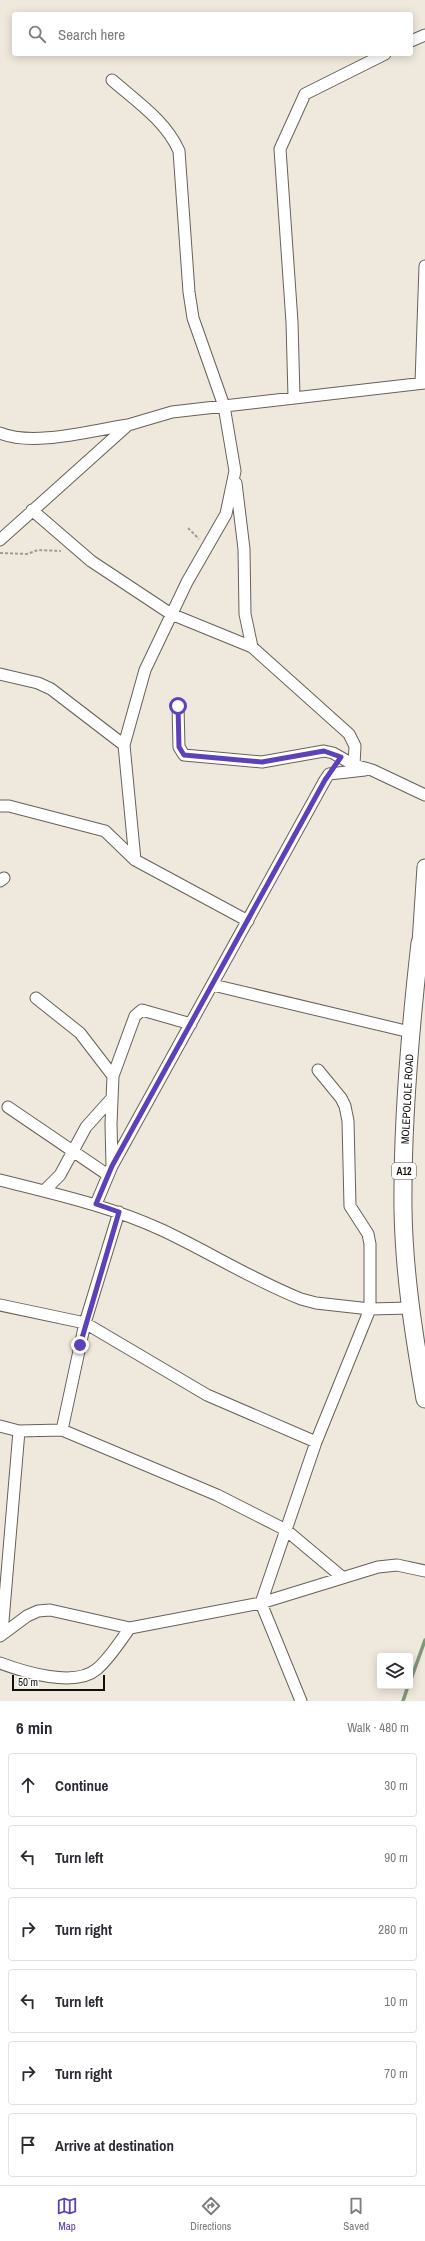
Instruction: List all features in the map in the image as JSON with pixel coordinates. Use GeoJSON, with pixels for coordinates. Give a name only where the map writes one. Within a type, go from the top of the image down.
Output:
{"type":"FeatureCollection","features":[{"type":"Feature","properties":{"kind":"main road","name":"MOLEPOLOLE ROAD"},"geometry":{"type":"LineString","coordinates":[[423,943],[410,1032],[403,1210],[410,1308],[420,1334],[425,1399]]}},
{"type":"Feature","properties":{"kind":"street"},"geometry":{"type":"LineString","coordinates":[[413,41],[425,35]]}},
{"type":"Feature","properties":{"kind":"street"},"geometry":{"type":"LineString","coordinates":[[294,397],[292,314],[280,148],[305,94],[381,56]]}},
{"type":"Feature","properties":{"kind":"street"},"geometry":{"type":"LineString","coordinates":[[112,80],[164,126],[173,138],[179,151],[189,292],[193,318],[224,406],[244,550],[245,614],[252,647]]}},
{"type":"Feature","properties":{"kind":"street"},"geometry":{"type":"LineString","coordinates":[[0,433],[20,439],[37,439],[128,424],[172,412],[423,383],[425,266]]}},
{"type":"Feature","properties":{"kind":"street"},"geometry":{"type":"LineString","coordinates":[[0,540],[128,424]]}},
{"type":"Feature","properties":{"kind":"street"},"geometry":{"type":"LineString","coordinates":[[134,860],[124,745],[145,670],[171,614],[226,514],[234,471]]}},
{"type":"Feature","properties":{"kind":"street"},"geometry":{"type":"LineString","coordinates":[[32,510],[91,561],[171,614],[252,647],[350,734],[355,746],[354,765]]}},
{"type":"Feature","properties":{"kind":"street"},"geometry":{"type":"LineString","coordinates":[[0,674],[38,683],[50,689],[124,745]]}},
{"type":"Feature","properties":{"kind":"street"},"geometry":{"type":"LineString","coordinates":[[178,706],[179,747],[184,755],[262,762],[324,751],[341,757],[354,765],[372,770],[425,795]]}},
{"type":"Feature","properties":{"kind":"street"},"geometry":{"type":"LineString","coordinates":[[96,1204],[110,1171],[329,774],[341,757]]}},
{"type":"Feature","properties":{"kind":"street"},"geometry":{"type":"LineString","coordinates":[[329,774],[372,770]]}},
{"type":"Feature","properties":{"kind":"street"},"geometry":{"type":"LineString","coordinates":[[0,806],[9,806],[105,830],[134,860],[248,921]]}},
{"type":"Feature","properties":{"kind":"street"},"geometry":{"type":"LineString","coordinates":[[423,943],[425,867]]}},
{"type":"Feature","properties":{"kind":"street"},"geometry":{"type":"LineString","coordinates":[[212,985],[410,1032]]}},
{"type":"Feature","properties":{"kind":"street"},"geometry":{"type":"LineString","coordinates":[[36,998],[80,1033],[113,1076]]}},
{"type":"Feature","properties":{"kind":"street"},"geometry":{"type":"LineString","coordinates":[[110,1171],[113,1076],[138,1012],[146,1011],[191,1024]]}},
{"type":"Feature","properties":{"kind":"street"},"geometry":{"type":"LineString","coordinates":[[301,1701],[261,1603],[316,1442],[370,1310],[370,1244],[368,1234],[350,1206],[348,1121],[341,1098],[318,1070]]}},
{"type":"Feature","properties":{"kind":"street"},"geometry":{"type":"LineString","coordinates":[[44,1191],[60,1175],[86,1127],[112,1098]]}},
{"type":"Feature","properties":{"kind":"street"},"geometry":{"type":"LineString","coordinates":[[8,1107],[72,1151],[110,1171]]}},
{"type":"Feature","properties":{"kind":"street"},"geometry":{"type":"LineString","coordinates":[[0,1180],[96,1204],[119,1212],[163,1230],[301,1299],[316,1303],[370,1310],[410,1308]]}},
{"type":"Feature","properties":{"kind":"street"},"geometry":{"type":"LineString","coordinates":[[62,1430],[85,1323],[119,1212]]}},
{"type":"Feature","properties":{"kind":"street"},"geometry":{"type":"LineString","coordinates":[[0,1305],[85,1323],[207,1395],[316,1442]]}},
{"type":"Feature","properties":{"kind":"street"},"geometry":{"type":"LineString","coordinates":[[0,1426],[19,1431],[62,1430],[216,1494],[286,1530],[342,1577]]}},
{"type":"Feature","properties":{"kind":"street"},"geometry":{"type":"LineString","coordinates":[[1,1635],[4,1536],[19,1431]]}},
{"type":"Feature","properties":{"kind":"street"},"geometry":{"type":"LineString","coordinates":[[1,1635],[27,1616],[50,1610],[130,1628],[261,1603],[378,1567],[397,1565],[425,1570]]}},
{"type":"Feature","properties":{"kind":"street"},"geometry":{"type":"LineString","coordinates":[[0,1662],[33,1674],[62,1677],[89,1674],[98,1669],[130,1628]]}},
{"type":"Feature","properties":{"kind":"path"},"geometry":{"type":"LineString","coordinates":[[188,528],[208,546]]}},
{"type":"Feature","properties":{"kind":"path"},"geometry":{"type":"LineString","coordinates":[[0,553],[28,554],[38,550],[80,552]]}},
{"type":"Feature","properties":{"kind":"waterway"},"geometry":{"type":"LineString","coordinates":[[413,1674],[425,1640]]}},
{"type":"Feature","properties":{"kind":"waterway"},"geometry":{"type":"LineString","coordinates":[[403,1701],[407,1689]]}},
{"type":"Feature","properties":{"kind":"route"},"geometry":{"type":"LineString","coordinates":[[80,1345],[85,1323],[119,1212],[96,1204],[112,1166],[325,780],[341,757],[324,751],[262,762],[184,755],[180,751],[179,747],[178,706]]}}]}
